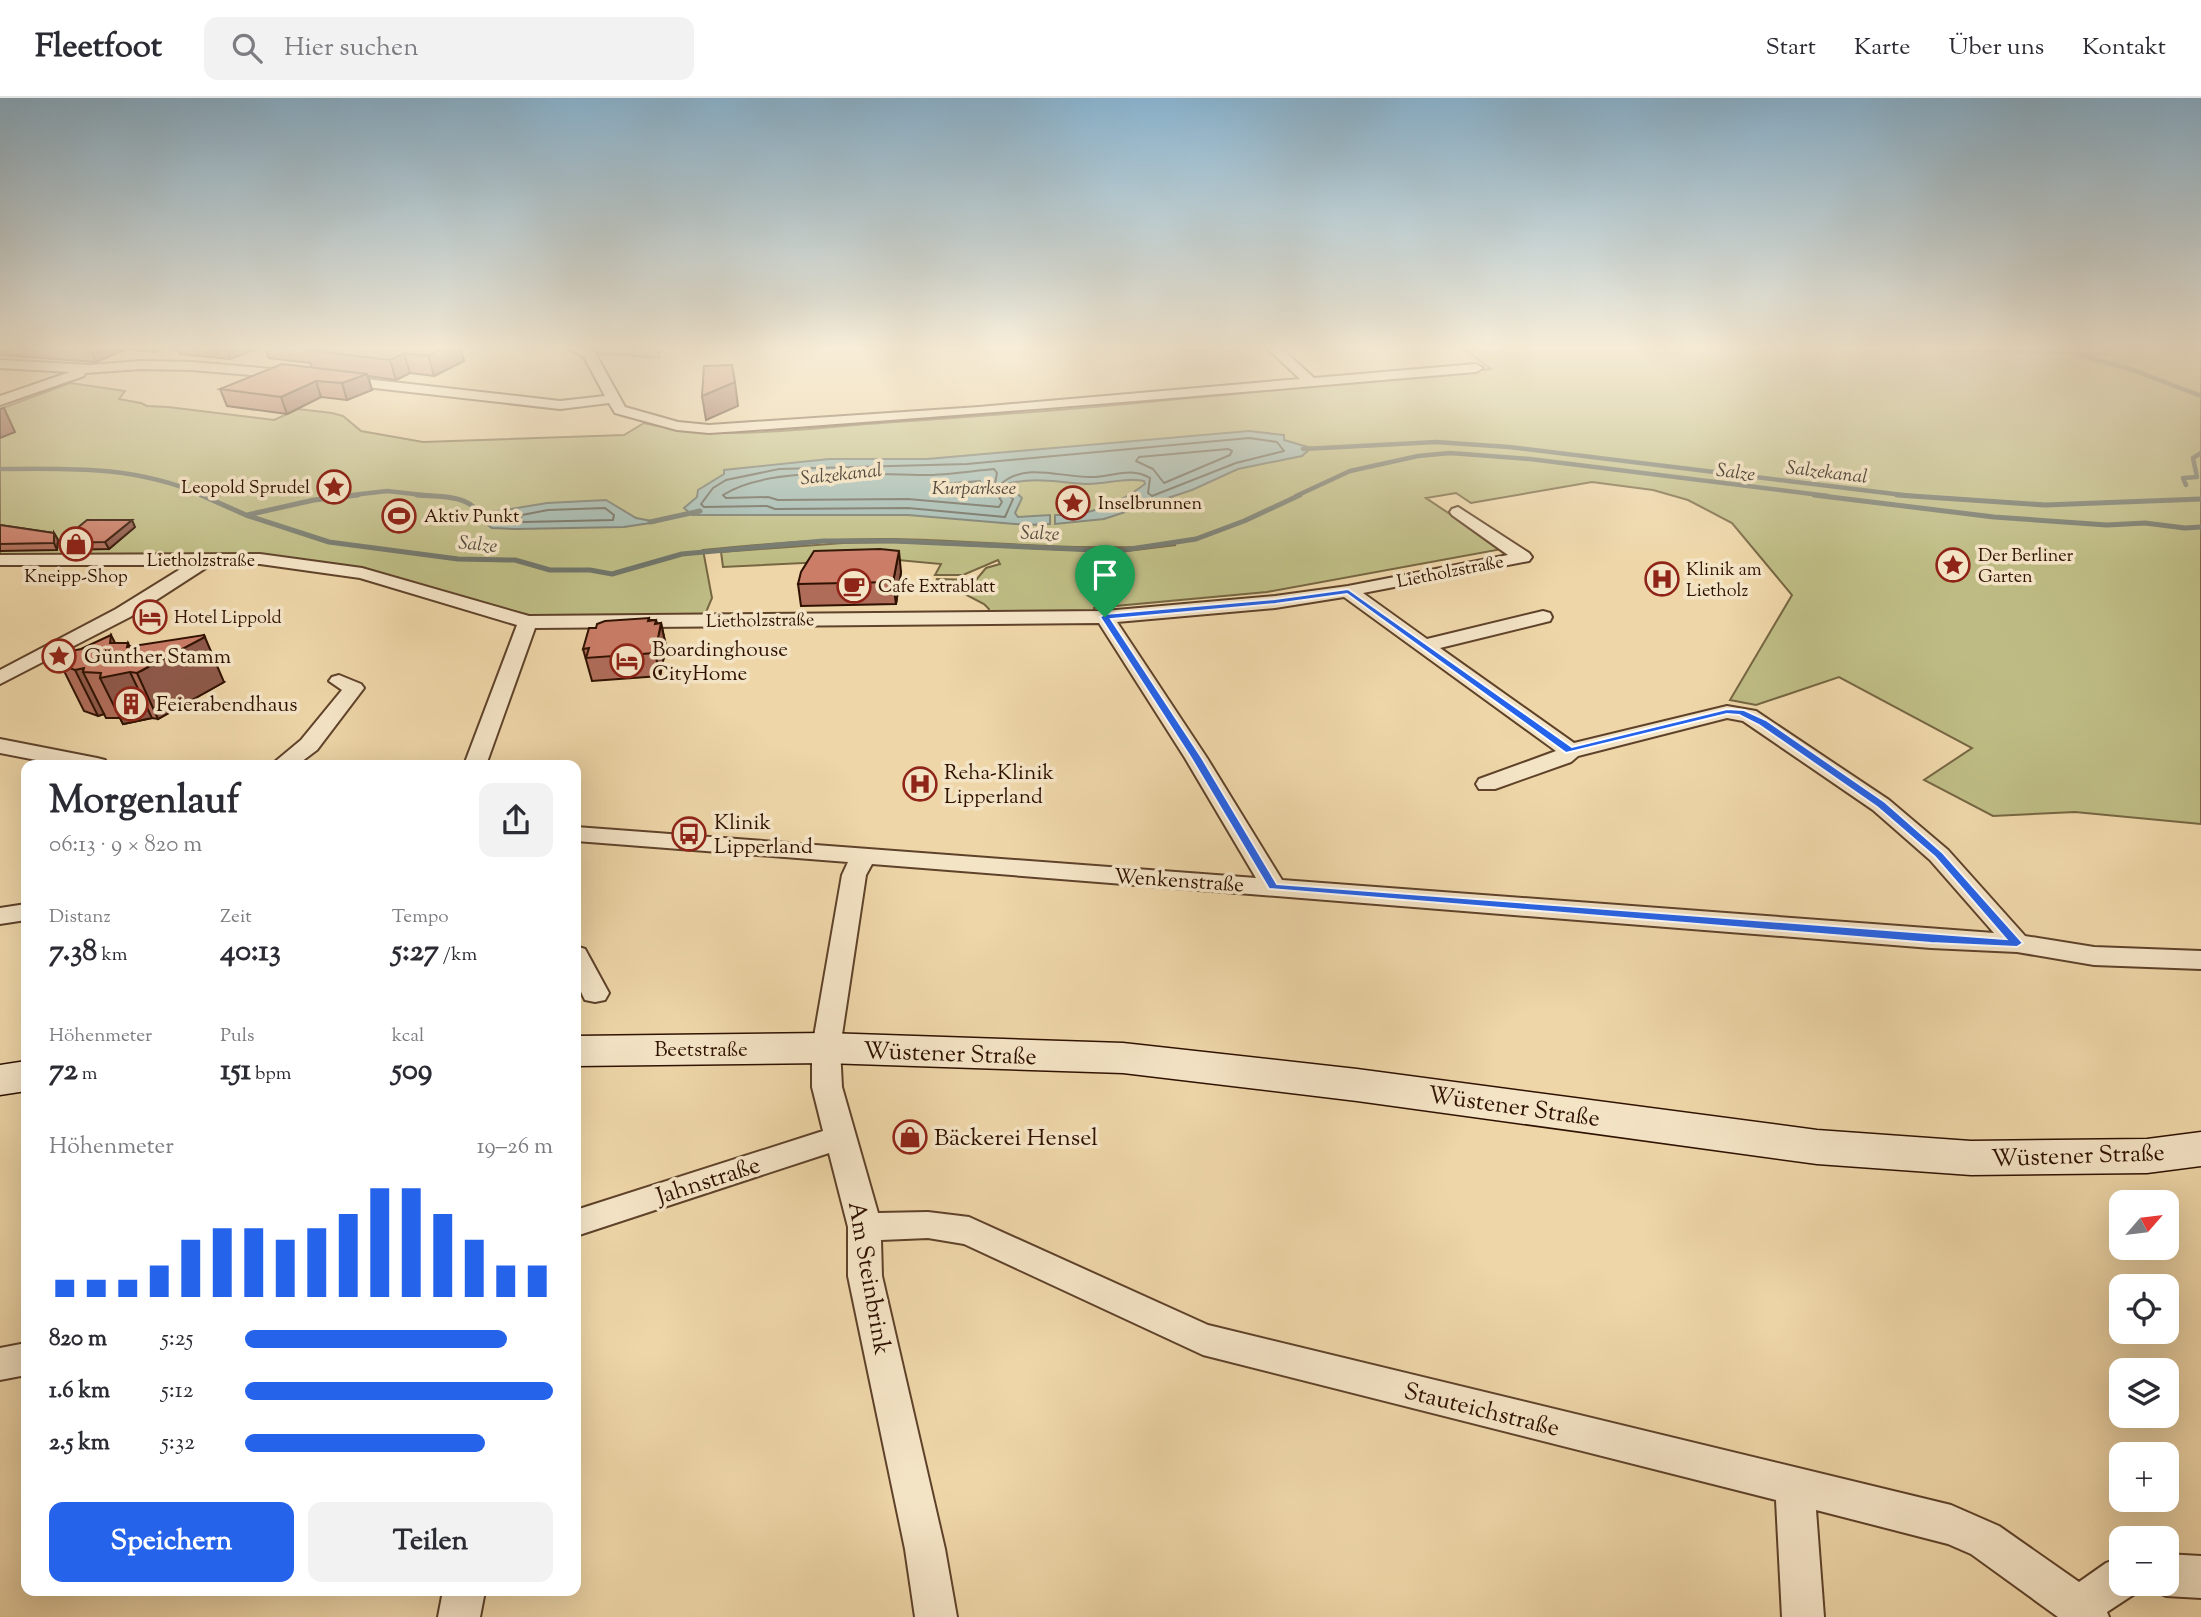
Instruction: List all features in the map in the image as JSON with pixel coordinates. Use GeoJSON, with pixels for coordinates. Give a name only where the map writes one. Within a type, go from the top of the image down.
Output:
{"type":"FeatureCollection","features":[{"type":"Feature","properties":{"kind":"main road","name":"Beetstraße"},"geometry":{"type":"LineString","coordinates":[[581,1051],[826,1048]]}},
{"type":"Feature","properties":{"kind":"main road","name":"Wüstener Straße"},"geometry":{"type":"LineString","coordinates":[[826,1048],[1123,1059],[1357,1085],[1817,1147],[1971,1158],[2147,1156],[2201,1149]]}},
{"type":"Feature","properties":{"kind":"main road"},"geometry":{"type":"LineString","coordinates":[[0,1080],[21,1077]]}},
{"type":"Feature","properties":{"kind":"street"},"geometry":{"type":"LineString","coordinates":[[645,418],[677,426],[709,429],[876,418]]}},
{"type":"Feature","properties":{"kind":"street","name":"Lietholzstraße"},"geometry":{"type":"LineString","coordinates":[[0,561],[260,559],[362,573],[528,622],[1105,617],[1275,602],[1348,591],[1523,557],[1458,512]]}},
{"type":"Feature","properties":{"kind":"street"},"geometry":{"type":"LineString","coordinates":[[0,678],[123,613],[208,559]]}},
{"type":"Feature","properties":{"kind":"street"},"geometry":{"type":"LineString","coordinates":[[1348,591],[1570,751]]}},
{"type":"Feature","properties":{"kind":"street"},"geometry":{"type":"LineString","coordinates":[[1105,617],[1196,758],[1273,887]]}},
{"type":"Feature","properties":{"kind":"street"},"geometry":{"type":"LineString","coordinates":[[1423,646],[1543,617]]}},
{"type":"Feature","properties":{"kind":"street"},"geometry":{"type":"LineString","coordinates":[[477,760],[528,622]]}},
{"type":"Feature","properties":{"kind":"street"},"geometry":{"type":"LineString","coordinates":[[289,760],[309,745],[354,688],[340,681]]}},
{"type":"Feature","properties":{"kind":"street"},"geometry":{"type":"LineString","coordinates":[[1487,784],[1563,757],[1570,751],[1727,712],[1749,715],[1881,805],[1939,855],[2017,943]]}},
{"type":"Feature","properties":{"kind":"street"},"geometry":{"type":"LineString","coordinates":[[0,746],[71,760]]}},
{"type":"Feature","properties":{"kind":"street","name":"Wenkenstraße"},"geometry":{"type":"LineString","coordinates":[[581,834],[863,858],[1739,922],[1931,939],[2017,943],[2094,956],[2201,960]]}},
{"type":"Feature","properties":{"kind":"street","name":"Am Steinbrink"},"geometry":{"type":"LineString","coordinates":[[863,858],[854,875],[826,1048],[827,1087],[865,1227],[865,1276],[925,1549],[936,1617]]}},
{"type":"Feature","properties":{"kind":"street"},"geometry":{"type":"LineString","coordinates":[[0,916],[21,913]]}},
{"type":"Feature","properties":{"kind":"street"},"geometry":{"type":"LineString","coordinates":[[581,965],[595,993]]}},
{"type":"Feature","properties":{"kind":"street","name":"Jahnstraße"},"geometry":{"type":"LineString","coordinates":[[581,1221],[841,1137]]}},
{"type":"Feature","properties":{"kind":"street","name":"Stauteichstraße"},"geometry":{"type":"LineString","coordinates":[[865,1227],[928,1225],[969,1231],[1203,1339],[1951,1525],[1985,1540],[2083,1612]]}},
{"type":"Feature","properties":{"kind":"street"},"geometry":{"type":"LineString","coordinates":[[0,1364],[21,1360]]}},
{"type":"Feature","properties":{"kind":"street"},"geometry":{"type":"LineString","coordinates":[[1795,1488],[1803,1617]]}},
{"type":"Feature","properties":{"kind":"street"},"geometry":{"type":"LineString","coordinates":[[2179,1576],[2201,1577]]}},
{"type":"Feature","properties":{"kind":"street"},"geometry":{"type":"LineString","coordinates":[[2083,1612],[2109,1589]]}},
{"type":"Feature","properties":{"kind":"street"},"geometry":{"type":"LineString","coordinates":[[459,1617],[463,1596]]}},
{"type":"Feature","properties":{"kind":"shaded area"},"geometry":{"type":"Polygon","coordinates":[[[0,418],[274,420],[345,418],[361,431],[423,442],[624,435],[644,423],[706,432],[801,430],[956,418],[2201,418],[2201,824],[2075,812],[1993,816],[1924,780],[1972,748],[1839,677],[1756,705],[1730,700],[1792,595],[1732,523],[1688,500],[1653,490],[1592,482],[1471,503],[1456,493],[1426,498],[1502,549],[1267,592],[1094,608],[1094,613],[987,615],[989,609],[984,604],[936,579],[976,580],[986,568],[1000,564],[998,560],[963,575],[935,575],[941,564],[887,559],[723,567],[721,552],[894,542],[1119,552],[1176,545],[1070,547],[870,539],[703,550],[712,598],[704,617],[542,620],[366,570],[262,556],[0,558],[0,418]]]}},
{"type":"Feature","properties":{"kind":"water","name":"Kurparksee"},"geometry":{"type":"Polygon","coordinates":[[[1249,431],[1284,435],[1284,440],[1311,448],[1302,456],[1238,469],[1192,490],[1104,519],[1055,524],[1055,515],[1080,514],[1103,508],[1135,491],[1145,484],[1144,481],[1089,484],[1038,480],[1007,484],[1022,498],[1015,513],[1018,517],[1050,515],[1050,524],[1027,525],[908,515],[692,515],[684,508],[697,497],[698,490],[724,474],[724,470],[829,459],[927,459],[1249,431]]]}},
{"type":"Feature","properties":{"kind":"water"},"geometry":{"type":"Polygon","coordinates":[[[606,500],[636,518],[657,522],[624,527],[516,529],[492,528],[479,519],[480,514],[547,503],[606,500]]]}},
{"type":"Feature","properties":{"kind":"building"},"geometry":{"type":"Polygon","coordinates":[[[87,520],[132,520],[105,542],[59,543],[87,520]]]}},
{"type":"Feature","properties":{"kind":"building"},"geometry":{"type":"Polygon","coordinates":[[[0,525],[54,533],[54,543],[0,544],[0,525]]]}},
{"type":"Feature","properties":{"kind":"building"},"geometry":{"type":"Polygon","coordinates":[[[814,551],[899,551],[893,582],[798,584],[801,572],[814,551]]]}},
{"type":"Feature","properties":{"kind":"building"},"geometry":{"type":"Polygon","coordinates":[[[649,618],[648,621],[656,620],[655,624],[661,623],[655,653],[586,658],[589,648],[583,649],[589,628],[596,628],[597,624],[605,621],[649,618]]]}},
{"type":"Feature","properties":{"kind":"building"},"geometry":{"type":"Polygon","coordinates":[[[111,635],[110,643],[128,643],[127,647],[204,635],[205,637],[137,673],[100,678],[101,673],[83,672],[84,668],[75,670],[61,665],[66,652],[81,649],[111,635]]]}},
{"type":"Feature","properties":{"kind":"waterway","name":"Salzekanal"},"geometry":{"type":"LineString","coordinates":[[1303,449],[1436,442],[1509,447],[1910,496]]}},
{"type":"Feature","properties":{"kind":"waterway","name":"Salze"},"geometry":{"type":"LineString","coordinates":[[1296,496],[1350,471],[1418,456],[1450,453],[1530,459],[1828,496]]}},
{"type":"Feature","properties":{"kind":"waterway"},"geometry":{"type":"LineString","coordinates":[[2186,485],[2183,478],[2197,477],[2193,458],[2201,453]]}},
{"type":"Feature","properties":{"kind":"waterway","name":"Salze"},"geometry":{"type":"LineString","coordinates":[[0,469],[79,469],[130,474],[180,486],[205,496]]}},
{"type":"Feature","properties":{"kind":"waterway","name":"Salzekanal"},"geometry":{"type":"LineString","coordinates":[[344,496],[387,491],[432,496]]}},
{"type":"Feature","properties":{"kind":"waterway","name":"Salze"},"geometry":{"type":"LineString","coordinates":[[201,495],[246,515],[329,542],[458,559],[515,560],[550,570],[590,570],[612,574],[682,554],[823,541],[894,541],[1117,551],[1196,539],[1244,521],[1300,495]]}},
{"type":"Feature","properties":{"kind":"waterway","name":"Salzekanal"},"geometry":{"type":"LineString","coordinates":[[247,515],[314,500],[358,495]]}},
{"type":"Feature","properties":{"kind":"waterway","name":"Salzekanal"},"geometry":{"type":"LineString","coordinates":[[417,495],[460,500],[468,503],[480,514],[488,516]]}},
{"type":"Feature","properties":{"kind":"waterway","name":"Salze"},"geometry":{"type":"LineString","coordinates":[[1814,495],[1994,517],[2107,525],[2145,523],[2185,528],[2201,527]]}},
{"type":"Feature","properties":{"kind":"waterway","name":"Salzekanal"},"geometry":{"type":"LineString","coordinates":[[1897,495],[1910,496]]}},
{"type":"Feature","properties":{"kind":"waterway","name":"Salzekanal"},"geometry":{"type":"LineString","coordinates":[[1910,496],[2045,505],[2201,499]]}},
{"type":"Feature","properties":{"kind":"waterway","name":"Salzekanal"},"geometry":{"type":"LineString","coordinates":[[650,522],[700,511]]}},
{"type":"Feature","properties":{"kind":"place","name":"Leopold Sprudel"},"geometry":{"type":"Point","coordinates":[334,487]}},
{"type":"Feature","properties":{"kind":"place","name":"Inselbrunnen"},"geometry":{"type":"Point","coordinates":[1073,503]}},
{"type":"Feature","properties":{"kind":"place","name":"Aktiv Punkt"},"geometry":{"type":"Point","coordinates":[399,516]}},
{"type":"Feature","properties":{"kind":"place","name":"Kneipp-Shop"},"geometry":{"type":"Point","coordinates":[76,544]}},
{"type":"Feature","properties":{"kind":"place","name":"Der Berliner Garten"},"geometry":{"type":"Point","coordinates":[1953,565]}},
{"type":"Feature","properties":{"kind":"place","name":"Klinik am Lietholz"},"geometry":{"type":"Point","coordinates":[1662,579]}},
{"type":"Feature","properties":{"kind":"place","name":"Cafe Extrablatt"},"geometry":{"type":"Point","coordinates":[854,586]}},
{"type":"Feature","properties":{"kind":"place","name":"Hotel Lippold"},"geometry":{"type":"Point","coordinates":[150,617]}},
{"type":"Feature","properties":{"kind":"place","name":"Günther Stamm"},"geometry":{"type":"Point","coordinates":[59,656]}},
{"type":"Feature","properties":{"kind":"place","name":"Boardinghouse CityHome"},"geometry":{"type":"Point","coordinates":[627,661]}},
{"type":"Feature","properties":{"kind":"place","name":"Feierabendhaus"},"geometry":{"type":"Point","coordinates":[131,704]}},
{"type":"Feature","properties":{"kind":"place","name":"Reha-Klinik Lipperland"},"geometry":{"type":"Point","coordinates":[920,784]}},
{"type":"Feature","properties":{"kind":"place","name":"Klinik Lipperland"},"geometry":{"type":"Point","coordinates":[689,834]}},
{"type":"Feature","properties":{"kind":"place","name":"Bäckerei Hensel"},"geometry":{"type":"Point","coordinates":[910,1137]}},
{"type":"Feature","properties":{"kind":"route"},"geometry":{"type":"LineString","coordinates":[[1348,591],[1570,751],[1727,712],[1741,712],[1763,723],[1881,805],[1939,855],[2017,943],[1931,939],[1273,887],[1196,758],[1105,617],[1275,602],[1348,591]]}}]}
